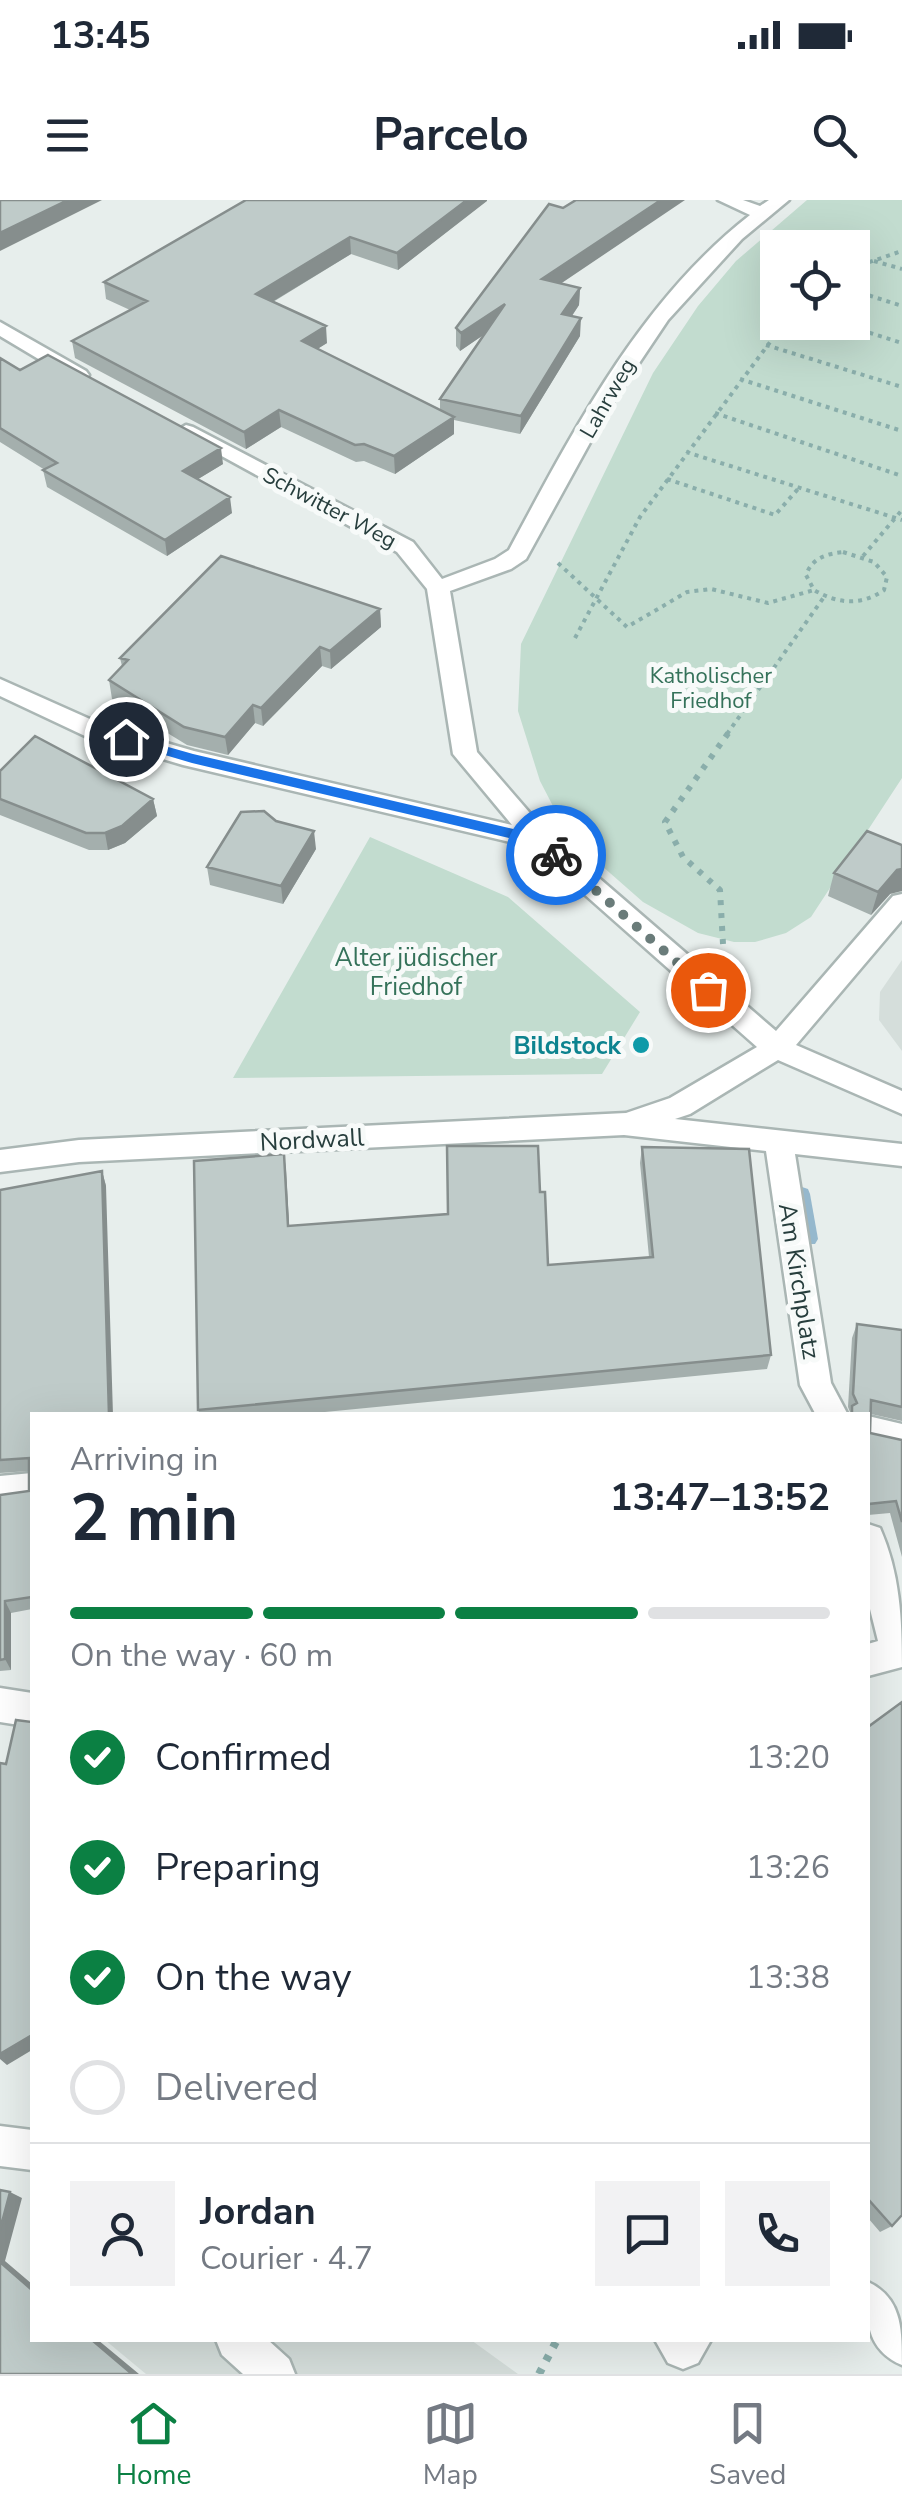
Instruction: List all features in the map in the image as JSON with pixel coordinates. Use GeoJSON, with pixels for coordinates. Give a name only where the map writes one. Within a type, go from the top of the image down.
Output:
{"type":"FeatureCollection","features":[{"type":"Feature","properties":{"kind":"street"},"geometry":{"type":"LineString","coordinates":[[728,200],[762,213]]}},
{"type":"Feature","properties":{"kind":"street","name":"Lahrweg"},"geometry":{"type":"LineString","coordinates":[[438,588],[504,564],[518,554],[643,335],[681,286],[780,200]]}},
{"type":"Feature","properties":{"kind":"street"},"geometry":{"type":"LineString","coordinates":[[0,328],[99,385]]}},
{"type":"Feature","properties":{"kind":"street","name":"Schwitter Weg"},"geometry":{"type":"LineString","coordinates":[[166,420],[405,547],[438,588],[465,754],[539,840],[777,1048],[902,1103]]}},
{"type":"Feature","properties":{"kind":"street"},"geometry":{"type":"LineString","coordinates":[[0,687],[93,730],[192,758],[539,840]]}},
{"type":"Feature","properties":{"kind":"street","name":"Nordwall"},"geometry":{"type":"LineString","coordinates":[[624,1124],[680,1106],[777,1048],[902,903]]}},
{"type":"Feature","properties":{"kind":"street","name":"Nordwall"},"geometry":{"type":"LineString","coordinates":[[0,1161],[79,1150],[624,1124],[902,1155]]}},
{"type":"Feature","properties":{"kind":"street","name":"Am Kirchplatz"},"geometry":{"type":"LineString","coordinates":[[779,1143],[816,1385],[830,1412]]}},
{"type":"Feature","properties":{"kind":"street"},"geometry":{"type":"LineString","coordinates":[[870,1430],[902,1438]]}},
{"type":"Feature","properties":{"kind":"street"},"geometry":{"type":"LineString","coordinates":[[0,1491],[30,1488]]}},
{"type":"Feature","properties":{"kind":"street"},"geometry":{"type":"LineString","coordinates":[[870,1550],[889,1653]]}},
{"type":"Feature","properties":{"kind":"street"},"geometry":{"type":"LineString","coordinates":[[0,1705],[30,1710]]}},
{"type":"Feature","properties":{"kind":"street"},"geometry":{"type":"LineString","coordinates":[[0,2146],[30,2150]]}},
{"type":"Feature","properties":{"kind":"street"},"geometry":{"type":"LineString","coordinates":[[870,2305],[902,2344]]}},
{"type":"Feature","properties":{"kind":"street"},"geometry":{"type":"LineString","coordinates":[[239,2342],[274,2374]]}},
{"type":"Feature","properties":{"kind":"path"},"geometry":{"type":"LineString","coordinates":[[872,260],[902,251]]}},
{"type":"Feature","properties":{"kind":"path"},"geometry":{"type":"LineString","coordinates":[[872,260],[902,269]]}},
{"type":"Feature","properties":{"kind":"path"},"geometry":{"type":"LineString","coordinates":[[870,296],[902,306]]}},
{"type":"Feature","properties":{"kind":"path"},"geometry":{"type":"LineString","coordinates":[[870,333],[902,343]]}},
{"type":"Feature","properties":{"kind":"path"},"geometry":{"type":"LineString","coordinates":[[576,638],[640,517],[771,340]]}},
{"type":"Feature","properties":{"kind":"path"},"geometry":{"type":"LineString","coordinates":[[766,346],[902,387]]}},
{"type":"Feature","properties":{"kind":"path"},"geometry":{"type":"LineString","coordinates":[[740,379],[902,431]]}},
{"type":"Feature","properties":{"kind":"path"},"geometry":{"type":"LineString","coordinates":[[715,412],[902,476]]}},
{"type":"Feature","properties":{"kind":"path"},"geometry":{"type":"LineString","coordinates":[[686,452],[899,519]]}},
{"type":"Feature","properties":{"kind":"path"},"geometry":{"type":"LineString","coordinates":[[667,478],[775,515],[798,489]]}},
{"type":"Feature","properties":{"kind":"path"},"geometry":{"type":"LineString","coordinates":[[863,556],[899,519],[902,510]]}},
{"type":"Feature","properties":{"kind":"path"},"geometry":{"type":"LineString","coordinates":[[528,536],[627,626],[686,592],[711,589],[768,603],[814,590]]}},
{"type":"Feature","properties":{"kind":"path"},"geometry":{"type":"LineString","coordinates":[[832,553],[863,556],[882,568],[887,577],[884,590],[864,601],[848,603],[814,590],[806,575],[814,560],[832,553]]}},
{"type":"Feature","properties":{"kind":"path"},"geometry":{"type":"LineString","coordinates":[[720,890],[683,857],[665,822],[824,597]]}},
{"type":"Feature","properties":{"kind":"path"},"geometry":{"type":"LineString","coordinates":[[539,2374],[555,2342]]}},
{"type":"Feature","properties":{"kind":"shaded area"},"geometry":{"type":"Polygon","coordinates":[[[902,960],[902,1051],[879,1020],[880,992],[902,960]]]}},
{"type":"Feature","properties":{"kind":"shaded area"},"geometry":{"type":"Polygon","coordinates":[[[107,2342],[474,2342],[518,2374],[146,2374],[107,2342]]]}},
{"type":"Feature","properties":{"kind":"green space","name":"Katholischer Friedhof"},"geometry":{"type":"Polygon","coordinates":[[[807,200],[902,200],[902,778],[811,917],[786,933],[755,942],[734,942],[698,933],[643,902],[569,837],[540,781],[518,711],[521,644],[653,373],[698,306],[736,261],[760,240],[760,340],[870,340],[870,230],[772,230],[807,200]]]}},
{"type":"Feature","properties":{"kind":"green space","name":"Alter jüdischer Friedhof"},"geometry":{"type":"Polygon","coordinates":[[[370,837],[508,897],[640,1012],[602,1074],[233,1078],[370,837]]]}},
{"type":"Feature","properties":{"kind":"building"},"geometry":{"type":"Polygon","coordinates":[[[0,200],[68,200],[0,233],[0,200]]]}},
{"type":"Feature","properties":{"kind":"building"},"geometry":{"type":"Polygon","coordinates":[[[246,200],[467,200],[397,253],[350,237],[256,294],[326,326],[302,341],[454,417],[394,456],[364,444],[355,445],[279,410],[244,432],[72,341],[147,301],[104,282],[246,200]]]}},
{"type":"Feature","properties":{"kind":"building"},"geometry":{"type":"Polygon","coordinates":[[[576,200],[661,200],[542,279],[580,288],[562,314],[581,318],[521,416],[440,399],[505,304],[461,333],[456,328],[549,204],[563,208],[576,200]]]}},
{"type":"Feature","properties":{"kind":"building"},"geometry":{"type":"Polygon","coordinates":[[[48,355],[221,448],[183,471],[230,497],[165,540],[43,470],[57,463],[0,428],[0,358],[20,370],[48,355]]]}},
{"type":"Feature","properties":{"kind":"building"},"geometry":{"type":"Polygon","coordinates":[[[221,556],[380,609],[330,651],[320,647],[261,708],[253,705],[225,737],[184,727],[109,680],[128,660],[120,658],[221,556]]]}},
{"type":"Feature","properties":{"kind":"building"},"geometry":{"type":"Polygon","coordinates":[[[35,736],[153,799],[122,826],[105,833],[86,833],[0,799],[0,771],[35,736]]]}},
{"type":"Feature","properties":{"kind":"building"},"geometry":{"type":"Polygon","coordinates":[[[264,811],[276,821],[314,831],[281,886],[207,867],[241,812],[264,811]]]}},
{"type":"Feature","properties":{"kind":"building"},"geometry":{"type":"Polygon","coordinates":[[[867,831],[902,845],[902,869],[878,892],[834,873],[867,831]]]}},
{"type":"Feature","properties":{"kind":"building"},"geometry":{"type":"Polygon","coordinates":[[[447,1146],[538,1146],[540,1192],[545,1192],[548,1265],[653,1257],[642,1147],[749,1149],[771,1355],[198,1410],[194,1161],[284,1154],[288,1226],[448,1214],[447,1146]]]}},
{"type":"Feature","properties":{"kind":"building"},"geometry":{"type":"Polygon","coordinates":[[[102,1171],[109,1412],[30,1412],[30,1597],[5,1601],[5,1659],[0,1660],[0,1495],[29,1491],[29,1458],[0,1460],[0,1190],[102,1171]]]}},
{"type":"Feature","properties":{"kind":"building"},"geometry":{"type":"Polygon","coordinates":[[[857,1324],[902,1330],[902,1407],[871,1400],[870,1433],[870,1412],[852,1412],[857,1403],[853,1394],[857,1324]]]}},
{"type":"Feature","properties":{"kind":"building"},"geometry":{"type":"Polygon","coordinates":[[[870,1433],[902,1440],[902,1522],[896,1501],[870,1504],[870,1433]]]}},
{"type":"Feature","properties":{"kind":"building"},"geometry":{"type":"Polygon","coordinates":[[[902,1702],[902,2215],[892,2226],[870,2201],[870,1726],[902,1702]]]}},
{"type":"Feature","properties":{"kind":"building"},"geometry":{"type":"Polygon","coordinates":[[[16,1720],[30,1722],[30,2036],[0,2054],[0,1763],[6,1764],[16,1720]]]}},
{"type":"Feature","properties":{"kind":"building"},"geometry":{"type":"Polygon","coordinates":[[[0,2190],[10,2192],[0,2230],[0,2190]]]}},
{"type":"Feature","properties":{"kind":"building"},"geometry":{"type":"Polygon","coordinates":[[[0,2262],[30,2288],[30,2342],[94,2342],[132,2374],[0,2374],[0,2262]]]}},
{"type":"Feature","properties":{"kind":"waterway"},"geometry":{"type":"LineString","coordinates":[[802,1194],[809,1239]]}},
{"type":"Feature","properties":{"kind":"way so far"},"geometry":{"type":"LineString","coordinates":[[556,855],[708,990]]}},
{"type":"Feature","properties":{"kind":"place","name":"Bildstock"},"geometry":{"type":"Point","coordinates":[641,1045]}},
{"type":"Feature","properties":{"kind":"route"},"geometry":{"type":"LineString","coordinates":[[126,739],[539,840],[556,855]]}}]}
